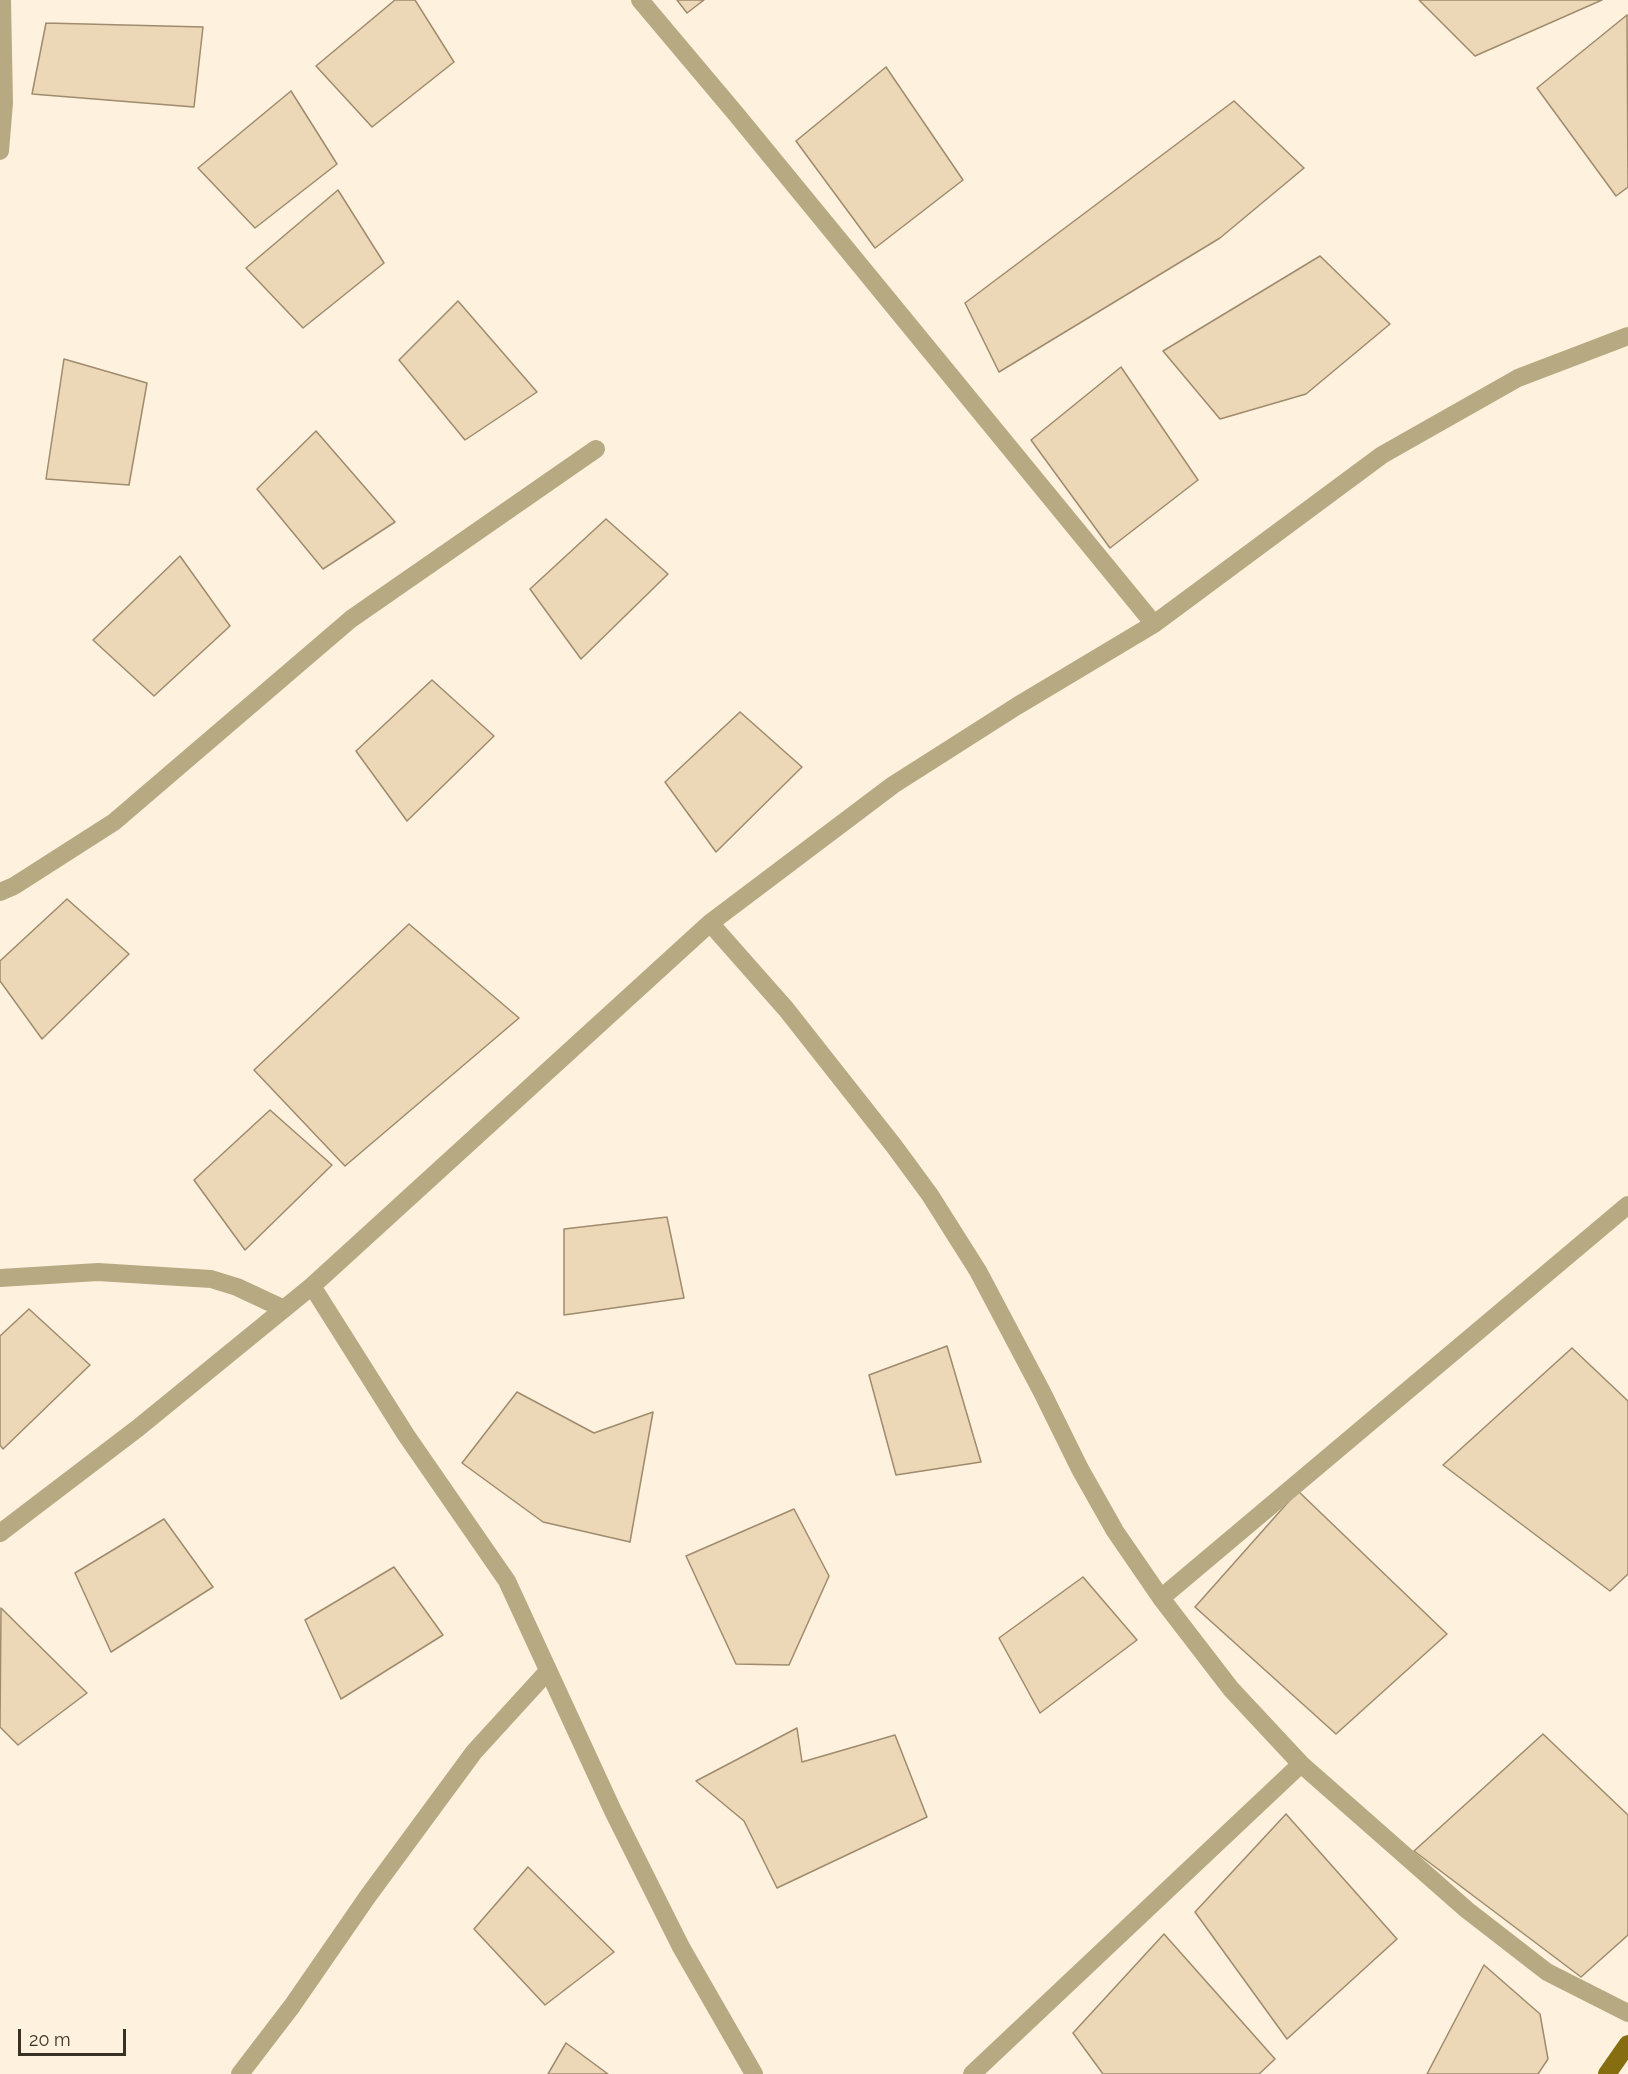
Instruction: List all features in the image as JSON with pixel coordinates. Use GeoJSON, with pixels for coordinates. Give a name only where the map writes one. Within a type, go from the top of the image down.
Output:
{"type":"FeatureCollection","features":[{"type":"Feature","properties":{"kind":"main road"},"geometry":{"type":"LineString","coordinates":[[1607,2074],[1628,2044]]}},
{"type":"Feature","properties":{"kind":"street"},"geometry":{"type":"LineString","coordinates":[[0,151],[4,103],[2,0]]}},
{"type":"Feature","properties":{"kind":"street"},"geometry":{"type":"LineString","coordinates":[[640,0],[1154,624]]}},
{"type":"Feature","properties":{"kind":"street"},"geometry":{"type":"LineString","coordinates":[[0,1533],[138,1428],[312,1286],[710,923],[893,785],[1017,706],[1154,624],[1382,455],[1518,378],[1628,336]]}},
{"type":"Feature","properties":{"kind":"street"},"geometry":{"type":"LineString","coordinates":[[0,892],[14,886],[114,822],[351,619],[596,449]]}},
{"type":"Feature","properties":{"kind":"street"},"geometry":{"type":"LineString","coordinates":[[710,923],[786,1009],[930,1195],[978,1271],[1109,1521],[1161,1598],[1231,1689],[1301,1764],[1467,1910],[1547,1972],[1628,2013]]}},
{"type":"Feature","properties":{"kind":"street"},"geometry":{"type":"LineString","coordinates":[[1161,1598],[1628,1205]]}},
{"type":"Feature","properties":{"kind":"street"},"geometry":{"type":"LineString","coordinates":[[0,1278],[98,1272],[211,1279],[237,1287],[284,1309]]}},
{"type":"Feature","properties":{"kind":"street"},"geometry":{"type":"LineString","coordinates":[[312,1286],[406,1436],[507,1581],[614,1811],[681,1947],[754,2074]]}},
{"type":"Feature","properties":{"kind":"street"},"geometry":{"type":"LineString","coordinates":[[240,2074],[292,2006],[368,1896],[474,1752],[548,1671]]}},
{"type":"Feature","properties":{"kind":"street"},"geometry":{"type":"LineString","coordinates":[[972,2074],[1301,1764]]}},
{"type":"Feature","properties":{"kind":"building"},"geometry":{"type":"Polygon","coordinates":[[[395,0],[415,0],[454,62],[372,127],[316,66],[395,0]]]}},
{"type":"Feature","properties":{"kind":"building"},"geometry":{"type":"Polygon","coordinates":[[[677,0],[704,0],[687,13],[677,0]]]}},
{"type":"Feature","properties":{"kind":"building"},"geometry":{"type":"Polygon","coordinates":[[[1419,0],[1602,0],[1475,56],[1419,0]]]}},
{"type":"Feature","properties":{"kind":"building"},"geometry":{"type":"Polygon","coordinates":[[[1627,15],[1628,187],[1616,196],[1537,88],[1627,15]]]}},
{"type":"Feature","properties":{"kind":"building"},"geometry":{"type":"Polygon","coordinates":[[[46,23],[203,27],[194,107],[32,94],[46,23]]]}},
{"type":"Feature","properties":{"kind":"building"},"geometry":{"type":"Polygon","coordinates":[[[886,67],[963,180],[875,248],[796,141],[886,67]]]}},
{"type":"Feature","properties":{"kind":"building"},"geometry":{"type":"Polygon","coordinates":[[[291,91],[337,164],[255,228],[198,168],[291,91]]]}},
{"type":"Feature","properties":{"kind":"building"},"geometry":{"type":"Polygon","coordinates":[[[1234,101],[1304,168],[1220,238],[999,372],[965,303],[1234,101]]]}},
{"type":"Feature","properties":{"kind":"building"},"geometry":{"type":"Polygon","coordinates":[[[338,190],[384,263],[303,328],[246,268],[338,190]]]}},
{"type":"Feature","properties":{"kind":"building"},"geometry":{"type":"Polygon","coordinates":[[[1320,256],[1390,324],[1306,394],[1220,419],[1163,351],[1320,256]]]}},
{"type":"Feature","properties":{"kind":"building"},"geometry":{"type":"Polygon","coordinates":[[[458,301],[537,392],[465,440],[399,360],[458,301]]]}},
{"type":"Feature","properties":{"kind":"building"},"geometry":{"type":"Polygon","coordinates":[[[64,359],[147,383],[129,485],[46,479],[64,359]]]}},
{"type":"Feature","properties":{"kind":"building"},"geometry":{"type":"Polygon","coordinates":[[[1121,367],[1198,480],[1110,548],[1031,440],[1121,367]]]}},
{"type":"Feature","properties":{"kind":"building"},"geometry":{"type":"Polygon","coordinates":[[[316,431],[395,522],[323,569],[257,489],[316,431]]]}},
{"type":"Feature","properties":{"kind":"building"},"geometry":{"type":"Polygon","coordinates":[[[606,519],[668,574],[581,659],[530,589],[606,519]]]}},
{"type":"Feature","properties":{"kind":"building"},"geometry":{"type":"Polygon","coordinates":[[[180,556],[230,626],[154,696],[93,640],[180,556]]]}},
{"type":"Feature","properties":{"kind":"building"},"geometry":{"type":"Polygon","coordinates":[[[432,680],[494,736],[407,821],[356,751],[432,680]]]}},
{"type":"Feature","properties":{"kind":"building"},"geometry":{"type":"Polygon","coordinates":[[[740,712],[802,767],[716,852],[665,782],[740,712]]]}},
{"type":"Feature","properties":{"kind":"building"},"geometry":{"type":"Polygon","coordinates":[[[67,899],[129,954],[42,1039],[0,981],[0,961],[67,899]]]}},
{"type":"Feature","properties":{"kind":"building"},"geometry":{"type":"Polygon","coordinates":[[[409,924],[519,1018],[345,1166],[254,1070],[409,924]]]}},
{"type":"Feature","properties":{"kind":"building"},"geometry":{"type":"Polygon","coordinates":[[[270,1110],[332,1165],[245,1250],[194,1180],[270,1110]]]}},
{"type":"Feature","properties":{"kind":"building"},"geometry":{"type":"Polygon","coordinates":[[[667,1217],[684,1298],[564,1315],[564,1229],[667,1217]]]}},
{"type":"Feature","properties":{"kind":"building"},"geometry":{"type":"Polygon","coordinates":[[[29,1309],[90,1365],[3,1449],[0,1445],[0,1336],[29,1309]]]}},
{"type":"Feature","properties":{"kind":"building"},"geometry":{"type":"Polygon","coordinates":[[[947,1346],[981,1462],[896,1475],[869,1375],[947,1346]]]}},
{"type":"Feature","properties":{"kind":"building"},"geometry":{"type":"Polygon","coordinates":[[[1572,1348],[1628,1401],[1628,1574],[1610,1591],[1443,1465],[1572,1348]]]}},
{"type":"Feature","properties":{"kind":"building"},"geometry":{"type":"Polygon","coordinates":[[[517,1392],[594,1433],[653,1412],[630,1542],[543,1522],[462,1463],[517,1392]]]}},
{"type":"Feature","properties":{"kind":"building"},"geometry":{"type":"Polygon","coordinates":[[[1298,1491],[1447,1634],[1336,1734],[1195,1607],[1298,1491]]]}},
{"type":"Feature","properties":{"kind":"building"},"geometry":{"type":"Polygon","coordinates":[[[794,1509],[829,1576],[789,1665],[736,1664],[686,1556],[794,1509]]]}},
{"type":"Feature","properties":{"kind":"building"},"geometry":{"type":"Polygon","coordinates":[[[164,1519],[213,1587],[111,1652],[75,1573],[164,1519]]]}},
{"type":"Feature","properties":{"kind":"building"},"geometry":{"type":"Polygon","coordinates":[[[394,1567],[443,1635],[341,1699],[305,1620],[394,1567]]]}},
{"type":"Feature","properties":{"kind":"building"},"geometry":{"type":"Polygon","coordinates":[[[1083,1577],[1137,1640],[1040,1713],[999,1638],[1083,1577]]]}},
{"type":"Feature","properties":{"kind":"building"},"geometry":{"type":"Polygon","coordinates":[[[1,1608],[87,1693],[18,1745],[0,1727],[1,1608]]]}},
{"type":"Feature","properties":{"kind":"building"},"geometry":{"type":"Polygon","coordinates":[[[797,1728],[802,1762],[895,1735],[927,1817],[777,1888],[744,1821],[696,1781],[797,1728]]]}},
{"type":"Feature","properties":{"kind":"building"},"geometry":{"type":"Polygon","coordinates":[[[1543,1734],[1628,1815],[1628,1935],[1581,1977],[1414,1851],[1543,1734]]]}},
{"type":"Feature","properties":{"kind":"building"},"geometry":{"type":"Polygon","coordinates":[[[1286,1814],[1397,1939],[1287,2039],[1195,1912],[1286,1814]]]}},
{"type":"Feature","properties":{"kind":"building"},"geometry":{"type":"Polygon","coordinates":[[[528,1867],[614,1952],[545,2005],[474,1929],[528,1867]]]}},
{"type":"Feature","properties":{"kind":"building"},"geometry":{"type":"Polygon","coordinates":[[[1164,1934],[1275,2059],[1259,2074],[1103,2074],[1073,2033],[1164,1934]]]}},
{"type":"Feature","properties":{"kind":"building"},"geometry":{"type":"Polygon","coordinates":[[[1484,1965],[1540,2014],[1548,2059],[1538,2074],[1427,2074],[1484,1965]]]}},
{"type":"Feature","properties":{"kind":"building"},"geometry":{"type":"Polygon","coordinates":[[[566,2043],[608,2074],[548,2074],[566,2043]]]}}]}
